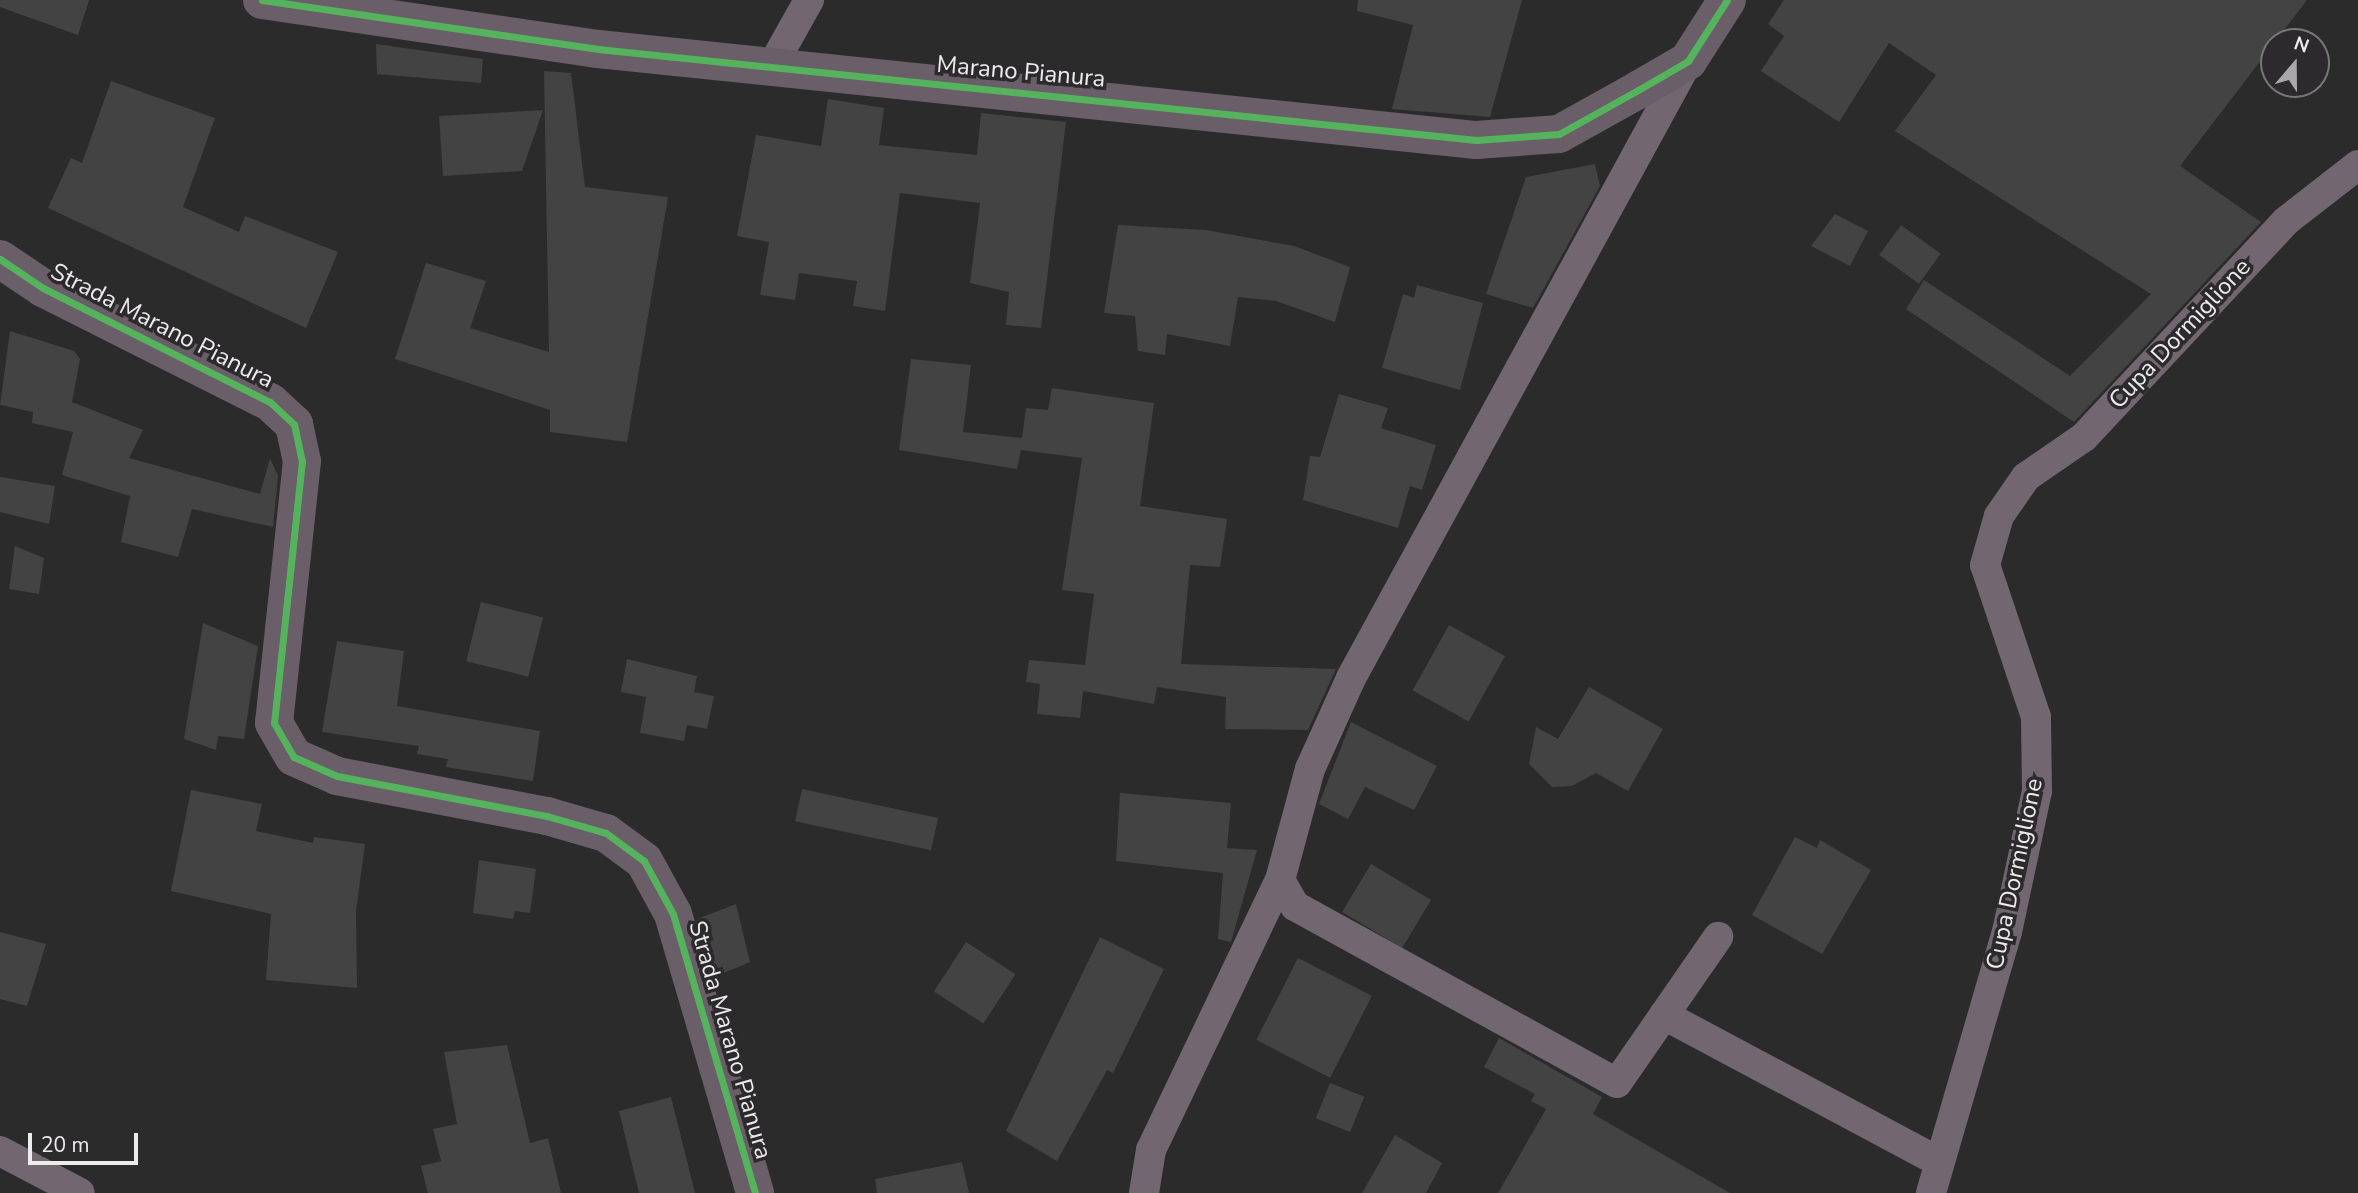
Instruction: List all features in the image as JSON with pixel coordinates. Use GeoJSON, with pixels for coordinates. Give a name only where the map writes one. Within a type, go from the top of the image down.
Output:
{"type":"FeatureCollection","features":[{"type":"Feature","properties":{"kind":"street","name":"Marano Pianura"},"geometry":{"type":"LineString","coordinates":[[262,0],[384,22],[771,68],[1476,139],[1559,134],[1688,61],[1727,0]]}},
{"type":"Feature","properties":{"kind":"street"},"geometry":{"type":"LineString","coordinates":[[771,68],[809,0]]}},
{"type":"Feature","properties":{"kind":"street"},"geometry":{"type":"LineString","coordinates":[[1144,1193],[1151,1150],[1280,880],[1310,769],[1351,678],[1688,61]]}},
{"type":"Feature","properties":{"kind":"street","name":"Cupa Dormiglione"},"geometry":{"type":"LineString","coordinates":[[1931,1193],[1938,1161],[2007,932],[2036,791],[2036,717],[1986,565],[2000,516],[2026,477],[2084,437],[2286,221],[2358,164]]}},
{"type":"Feature","properties":{"kind":"street","name":"Strada Marano Pianura"},"geometry":{"type":"LineString","coordinates":[[0,259],[43,288],[270,402],[295,424],[302,461],[274,723],[294,757],[337,776],[547,816],[606,833],[644,862],[673,914],[755,1193]]}},
{"type":"Feature","properties":{"kind":"street"},"geometry":{"type":"LineString","coordinates":[[1280,880],[1295,906],[1617,1083],[1718,937]]}},
{"type":"Feature","properties":{"kind":"street"},"geometry":{"type":"LineString","coordinates":[[1664,1015],[1938,1161]]}},
{"type":"Feature","properties":{"kind":"street"},"geometry":{"type":"LineString","coordinates":[[0,1151],[80,1193]]}},
{"type":"Feature","properties":{"kind":"building"},"geometry":{"type":"Polygon","coordinates":[[[0,0],[89,0],[78,35],[0,7],[0,0]]]}},
{"type":"Feature","properties":{"kind":"building"},"geometry":{"type":"Polygon","coordinates":[[[1358,0],[1522,0],[1490,117],[1392,109],[1413,25],[1357,11],[1358,0]]]}},
{"type":"Feature","properties":{"kind":"building"},"geometry":{"type":"Polygon","coordinates":[[[1784,0],[2307,0],[2286,28],[2260,28],[2260,61],[2180,166],[2261,222],[2074,422],[1906,309],[1924,280],[2070,376],[2151,294],[1895,131],[1936,75],[1889,43],[1839,122],[1761,71],[1784,36],[1768,24],[1784,0]]]}},
{"type":"Feature","properties":{"kind":"building"},"geometry":{"type":"Polygon","coordinates":[[[376,44],[483,59],[481,83],[377,74],[376,44]]]}},
{"type":"Feature","properties":{"kind":"building"},"geometry":{"type":"Polygon","coordinates":[[[544,71],[571,73],[585,187],[668,197],[627,442],[550,432],[550,410],[395,359],[426,263],[486,281],[470,328],[549,352],[544,71]]]}},
{"type":"Feature","properties":{"kind":"building"},"geometry":{"type":"Polygon","coordinates":[[[111,81],[215,118],[183,207],[239,232],[245,216],[338,252],[306,328],[48,208],[71,158],[82,163],[111,81]]]}},
{"type":"Feature","properties":{"kind":"building"},"geometry":{"type":"Polygon","coordinates":[[[828,99],[884,108],[879,145],[977,155],[981,113],[1066,122],[1041,328],[1006,325],[1009,292],[970,283],[980,203],[900,193],[885,311],[853,306],[857,281],[799,273],[795,300],[760,295],[769,242],[737,236],[756,135],[821,146],[828,99]]]}},
{"type":"Feature","properties":{"kind":"building"},"geometry":{"type":"Polygon","coordinates":[[[543,110],[522,171],[443,176],[439,116],[543,110]]]}},
{"type":"Feature","properties":{"kind":"building"},"geometry":{"type":"Polygon","coordinates":[[[1595,164],[1600,186],[1533,308],[1486,294],[1526,177],[1595,164]]]}},
{"type":"Feature","properties":{"kind":"building"},"geometry":{"type":"Polygon","coordinates":[[[1835,214],[1868,231],[1850,266],[1811,246],[1835,214]]]}},
{"type":"Feature","properties":{"kind":"building"},"geometry":{"type":"Polygon","coordinates":[[[1118,225],[1206,230],[1294,246],[1350,267],[1335,322],[1276,301],[1238,297],[1230,346],[1167,334],[1165,355],[1138,351],[1135,316],[1104,313],[1118,225]]]}},
{"type":"Feature","properties":{"kind":"building"},"geometry":{"type":"Polygon","coordinates":[[[1901,225],[1941,254],[1919,284],[1879,255],[1901,225]]]}},
{"type":"Feature","properties":{"kind":"building"},"geometry":{"type":"Polygon","coordinates":[[[1417,285],[1483,303],[1460,390],[1382,368],[1403,294],[1414,298],[1417,285]]]}},
{"type":"Feature","properties":{"kind":"building"},"geometry":{"type":"Polygon","coordinates":[[[10,331],[74,351],[80,359],[72,402],[143,430],[129,458],[260,494],[270,458],[278,476],[273,527],[192,509],[178,557],[121,542],[130,496],[62,475],[73,432],[32,423],[33,412],[0,405],[10,331]]]}},
{"type":"Feature","properties":{"kind":"building"},"geometry":{"type":"Polygon","coordinates":[[[911,359],[971,365],[963,432],[1022,438],[1026,408],[1048,410],[1052,388],[1154,403],[1140,506],[1227,519],[1220,567],[1190,565],[1181,664],[1336,669],[1308,730],[1225,729],[1226,697],[1157,687],[1154,704],[1083,691],[1080,718],[1037,714],[1040,684],[1026,682],[1029,660],[1085,665],[1094,594],[1062,590],[1082,458],[1021,450],[1017,469],[899,450],[911,359]]]}},
{"type":"Feature","properties":{"kind":"building"},"geometry":{"type":"Polygon","coordinates":[[[1339,394],[1388,408],[1381,428],[1436,445],[1422,490],[1410,486],[1398,528],[1303,500],[1310,456],[1320,457],[1339,394]]]}},
{"type":"Feature","properties":{"kind":"building"},"geometry":{"type":"Polygon","coordinates":[[[0,477],[55,486],[49,524],[0,512],[0,477]]]}},
{"type":"Feature","properties":{"kind":"building"},"geometry":{"type":"Polygon","coordinates":[[[15,546],[44,558],[39,594],[9,589],[15,546]]]}},
{"type":"Feature","properties":{"kind":"building"},"geometry":{"type":"Polygon","coordinates":[[[481,602],[543,617],[528,677],[466,661],[481,602]]]}},
{"type":"Feature","properties":{"kind":"building"},"geometry":{"type":"Polygon","coordinates":[[[203,623],[258,646],[244,739],[218,736],[216,750],[184,739],[203,623]]]}},
{"type":"Feature","properties":{"kind":"building"},"geometry":{"type":"Polygon","coordinates":[[[1449,625],[1505,656],[1469,722],[1413,691],[1449,625]]]}},
{"type":"Feature","properties":{"kind":"building"},"geometry":{"type":"Polygon","coordinates":[[[337,641],[404,651],[397,706],[540,731],[533,781],[446,767],[448,759],[417,754],[419,746],[322,732],[337,641]]]}},
{"type":"Feature","properties":{"kind":"building"},"geometry":{"type":"Polygon","coordinates":[[[627,659],[697,676],[694,692],[714,696],[707,729],[687,725],[684,741],[640,733],[646,697],[621,692],[627,659]]]}},
{"type":"Feature","properties":{"kind":"building"},"geometry":{"type":"Polygon","coordinates":[[[1589,687],[1663,729],[1628,791],[1596,773],[1572,786],[1552,787],[1529,764],[1536,727],[1558,739],[1589,687]]]}},
{"type":"Feature","properties":{"kind":"building"},"geometry":{"type":"Polygon","coordinates":[[[1351,722],[1437,766],[1414,810],[1365,787],[1348,819],[1319,804],[1351,722]]]}},
{"type":"Feature","properties":{"kind":"building"},"geometry":{"type":"Polygon","coordinates":[[[802,789],[938,818],[931,850],[795,821],[802,789]]]}},
{"type":"Feature","properties":{"kind":"building"},"geometry":{"type":"Polygon","coordinates":[[[191,790],[262,804],[256,831],[313,843],[314,837],[365,844],[356,911],[357,988],[266,980],[271,914],[171,891],[191,790]]]}},
{"type":"Feature","properties":{"kind":"building"},"geometry":{"type":"Polygon","coordinates":[[[1120,793],[1231,803],[1227,848],[1257,850],[1231,942],[1218,939],[1223,873],[1116,861],[1120,793]]]}},
{"type":"Feature","properties":{"kind":"building"},"geometry":{"type":"Polygon","coordinates":[[[1795,837],[1817,848],[1820,840],[1871,870],[1822,954],[1752,915],[1795,837]]]}},
{"type":"Feature","properties":{"kind":"building"},"geometry":{"type":"Polygon","coordinates":[[[479,860],[536,869],[530,913],[515,911],[513,919],[473,913],[479,860]]]}},
{"type":"Feature","properties":{"kind":"building"},"geometry":{"type":"Polygon","coordinates":[[[1371,864],[1431,900],[1402,948],[1342,912],[1371,864]]]}},
{"type":"Feature","properties":{"kind":"building"},"geometry":{"type":"Polygon","coordinates":[[[736,904],[750,962],[714,977],[697,919],[736,904]]]}},
{"type":"Feature","properties":{"kind":"building"},"geometry":{"type":"Polygon","coordinates":[[[0,932],[46,944],[27,1006],[0,999],[0,932]]]}},
{"type":"Feature","properties":{"kind":"building"},"geometry":{"type":"Polygon","coordinates":[[[1100,937],[1164,969],[1113,1073],[1107,1070],[1057,1161],[1006,1131],[1100,937]]]}},
{"type":"Feature","properties":{"kind":"building"},"geometry":{"type":"Polygon","coordinates":[[[966,942],[1015,974],[983,1024],[934,991],[966,942]]]}},
{"type":"Feature","properties":{"kind":"building"},"geometry":{"type":"Polygon","coordinates":[[[1298,958],[1372,996],[1330,1078],[1256,1040],[1298,958]]]}},
{"type":"Feature","properties":{"kind":"building"},"geometry":{"type":"Polygon","coordinates":[[[1499,1038],[1602,1097],[1593,1114],[1730,1193],[1498,1193],[1546,1109],[1531,1101],[1535,1094],[1484,1067],[1499,1038]]]}},
{"type":"Feature","properties":{"kind":"building"},"geometry":{"type":"Polygon","coordinates":[[[507,1045],[530,1143],[548,1138],[561,1193],[428,1193],[421,1166],[441,1161],[433,1129],[457,1124],[444,1052],[507,1045]]]}},
{"type":"Feature","properties":{"kind":"building"},"geometry":{"type":"Polygon","coordinates":[[[1330,1083],[1364,1097],[1350,1132],[1316,1118],[1330,1083]]]}},
{"type":"Feature","properties":{"kind":"building"},"geometry":{"type":"Polygon","coordinates":[[[671,1097],[695,1193],[639,1193],[619,1111],[671,1097]]]}},
{"type":"Feature","properties":{"kind":"building"},"geometry":{"type":"Polygon","coordinates":[[[1395,1135],[1442,1163],[1426,1193],[1362,1193],[1395,1135]]]}},
{"type":"Feature","properties":{"kind":"building"},"geometry":{"type":"Polygon","coordinates":[[[962,1162],[969,1193],[877,1193],[875,1179],[962,1162]]]}},
{"type":"Feature","properties":{"kind":"cycle path"},"geometry":{"type":"LineString","coordinates":[[262,0],[598,49],[1476,140],[1559,134],[1638,90],[1688,61],[1727,0]]}},
{"type":"Feature","properties":{"kind":"cycle path"},"geometry":{"type":"LineString","coordinates":[[0,259],[43,288],[270,402],[294,424],[302,461],[274,723],[294,757],[337,776],[547,816],[606,833],[644,861],[673,914],[755,1193]]}}]}
